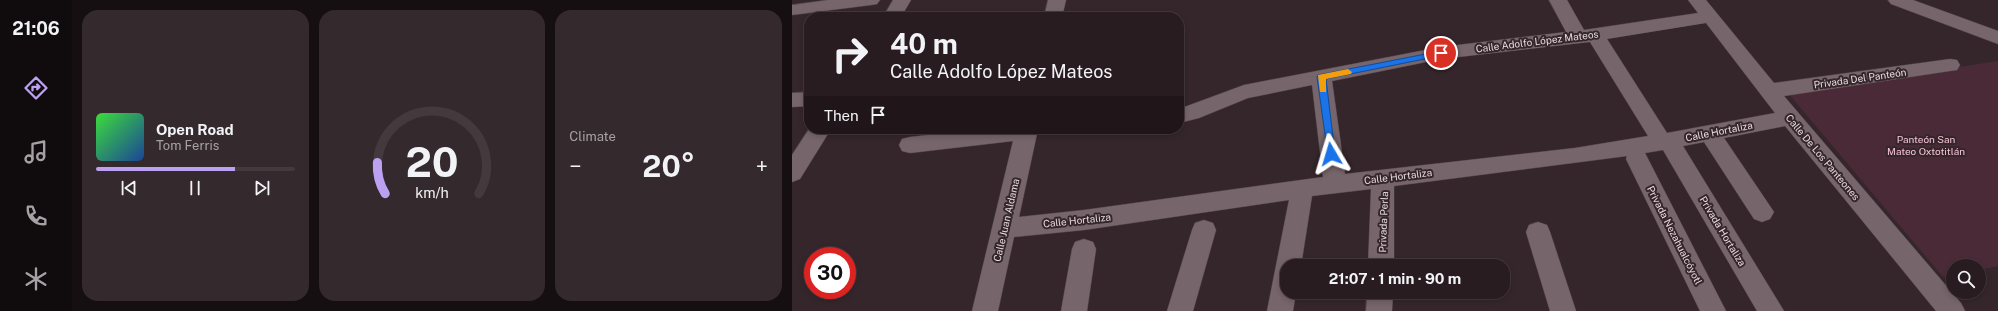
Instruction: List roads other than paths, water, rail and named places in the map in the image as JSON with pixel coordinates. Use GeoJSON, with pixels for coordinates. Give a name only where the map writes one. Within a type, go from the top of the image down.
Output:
{"type":"FeatureCollection","features":[{"type":"Feature","properties":{"kind":"street"},"geometry":{"type":"LineString","coordinates":[[792,10],[871,0]]}},
{"type":"Feature","properties":{"kind":"street"},"geometry":{"type":"LineString","coordinates":[[895,12],[902,0]]}},
{"type":"Feature","properties":{"kind":"street"},"geometry":{"type":"LineString","coordinates":[[1054,12],[1057,0]]}},
{"type":"Feature","properties":{"kind":"street","name":"Privada Hortaliza"},"geometry":{"type":"LineString","coordinates":[[1558,0],[1587,36],[1668,146],[1771,311]]}},
{"type":"Feature","properties":{"kind":"street","name":"Calle De Los Panteones"},"geometry":{"type":"LineString","coordinates":[[1697,0],[1790,118],[1952,311]]}},
{"type":"Feature","properties":{"kind":"street"},"geometry":{"type":"LineString","coordinates":[[1897,0],[1998,38]]}},
{"type":"Feature","properties":{"kind":"street","name":"Calle Adolfo López Mateos"},"geometry":{"type":"LineString","coordinates":[[1184,115],[1244,92],[1441,53],[1587,36],[1711,17]]}},
{"type":"Feature","properties":{"kind":"street","name":"Privada Del Panteón"},"geometry":{"type":"LineString","coordinates":[[1769,91],[1950,65]]}},
{"type":"Feature","properties":{"kind":"street"},"geometry":{"type":"LineString","coordinates":[[1321,77],[1335,184]]}},
{"type":"Feature","properties":{"kind":"street"},"geometry":{"type":"LineString","coordinates":[[792,100],[804,99]]}},
{"type":"Feature","properties":{"kind":"street","name":"Calle Hortaliza"},"geometry":{"type":"LineString","coordinates":[[1005,228],[1084,220],[1383,178],[1668,146],[1710,134],[1790,118]]}},
{"type":"Feature","properties":{"kind":"street"},"geometry":{"type":"LineString","coordinates":[[792,173],[817,134]]}},
{"type":"Feature","properties":{"kind":"street"},"geometry":{"type":"LineString","coordinates":[[910,145],[1001,134]]}},
{"type":"Feature","properties":{"kind":"street","name":"Calle Juan Aldama"},"geometry":{"type":"LineString","coordinates":[[985,311],[1025,134]]}},
{"type":"Feature","properties":{"kind":"street"},"geometry":{"type":"LineString","coordinates":[[1710,134],[1762,212]]}},
{"type":"Feature","properties":{"kind":"street","name":"Privada Nezahualcóyotl"},"geometry":{"type":"LineString","coordinates":[[1637,159],[1713,311]]}},
{"type":"Feature","properties":{"kind":"street","name":"Privada Perla"},"geometry":{"type":"LineString","coordinates":[[1381,259],[1383,178]]}},
{"type":"Feature","properties":{"kind":"street"},"geometry":{"type":"LineString","coordinates":[[1289,259],[1302,190]]}},
{"type":"Feature","properties":{"kind":"street"},"geometry":{"type":"LineString","coordinates":[[1180,311],[1204,230]]}},
{"type":"Feature","properties":{"kind":"street"},"geometry":{"type":"LineString","coordinates":[[1538,232],[1563,311]]}},
{"type":"Feature","properties":{"kind":"street"},"geometry":{"type":"LineString","coordinates":[[1074,311],[1084,249]]}},
{"type":"Feature","properties":{"kind":"street"},"geometry":{"type":"LineString","coordinates":[[1280,311],[1282,299]]}},
{"type":"Feature","properties":{"kind":"street"},"geometry":{"type":"LineString","coordinates":[[1379,311],[1380,299]]}},
{"type":"Feature","properties":{"kind":"park label","name":"Panteón San Mateo Oxtotitlán"},"geometry":{"type":"Point","coordinates":[1926,144]}}]}
